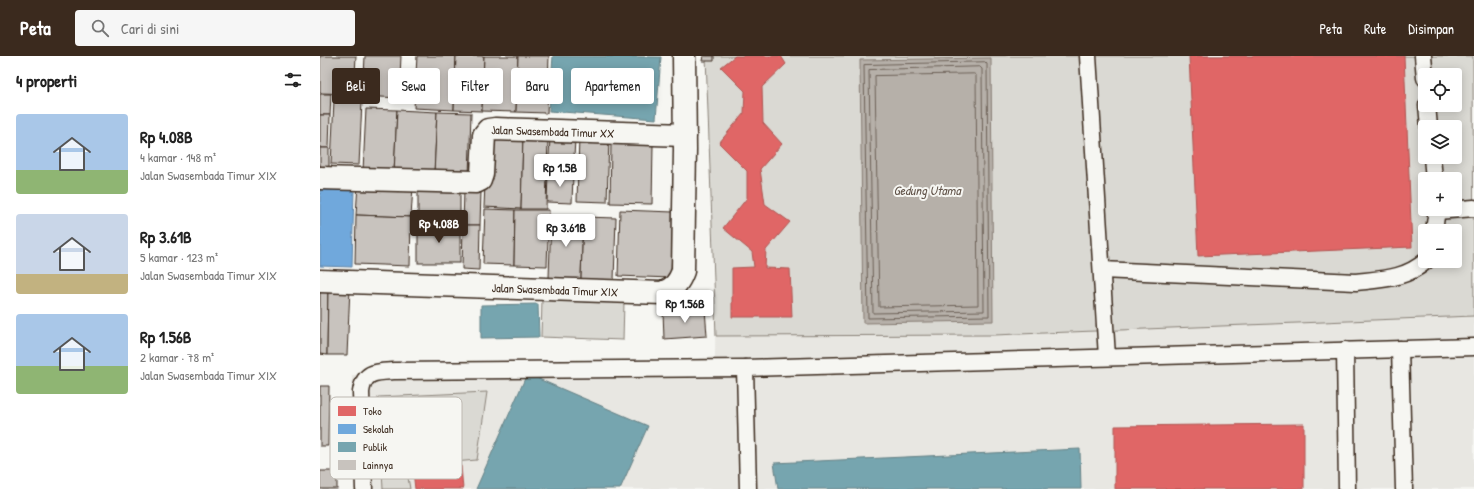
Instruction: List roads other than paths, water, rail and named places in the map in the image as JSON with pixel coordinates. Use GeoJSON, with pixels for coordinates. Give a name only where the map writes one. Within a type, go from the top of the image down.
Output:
{"type":"FeatureCollection","features":[{"type":"Feature","properties":{"kind":"street","name":"Jalan Swasembada Timur XIX"},"geometry":{"type":"LineString","coordinates":[[320,281],[662,293],[670,290],[676,286],[683,271],[685,135],[684,56]]}},
{"type":"Feature","properties":{"kind":"street","name":"Jalan Swasembada Timur XX"},"geometry":{"type":"LineString","coordinates":[[320,178],[476,182],[480,180],[482,174],[484,135],[488,130],[494,129],[685,135]]}},
{"type":"Feature","properties":{"kind":"lane"},"geometry":{"type":"LineString","coordinates":[[1088,56],[1107,357]]}},
{"type":"Feature","properties":{"kind":"lane"},"geometry":{"type":"LineString","coordinates":[[1423,56],[1424,68]]}},
{"type":"Feature","properties":{"kind":"lane"},"geometry":{"type":"LineString","coordinates":[[1462,209],[1474,208]]}},
{"type":"Feature","properties":{"kind":"lane"},"geometry":{"type":"LineString","coordinates":[[1102,270],[1356,282],[1396,277],[1415,271],[1418,268]]}},
{"type":"Feature","properties":{"kind":"lane"},"geometry":{"type":"LineString","coordinates":[[361,397],[362,383],[366,378],[374,373],[394,371],[745,368],[1474,347]]}},
{"type":"Feature","properties":{"kind":"lane"},"geometry":{"type":"LineString","coordinates":[[1400,348],[1404,489]]}},
{"type":"Feature","properties":{"kind":"lane"},"geometry":{"type":"LineString","coordinates":[[1345,350],[1347,489]]}},
{"type":"Feature","properties":{"kind":"lane"},"geometry":{"type":"LineString","coordinates":[[745,368],[748,489]]}},
{"type":"Feature","properties":{"kind":"lane"},"geometry":{"type":"LineString","coordinates":[[364,479],[364,489]]}},
{"type":"Feature","properties":{"kind":"water","name":"Gedung Utama"},"geometry":{"type":"Polygon","coordinates":[[[991,58],[993,321],[863,323],[860,60],[991,58]]]}}]}
